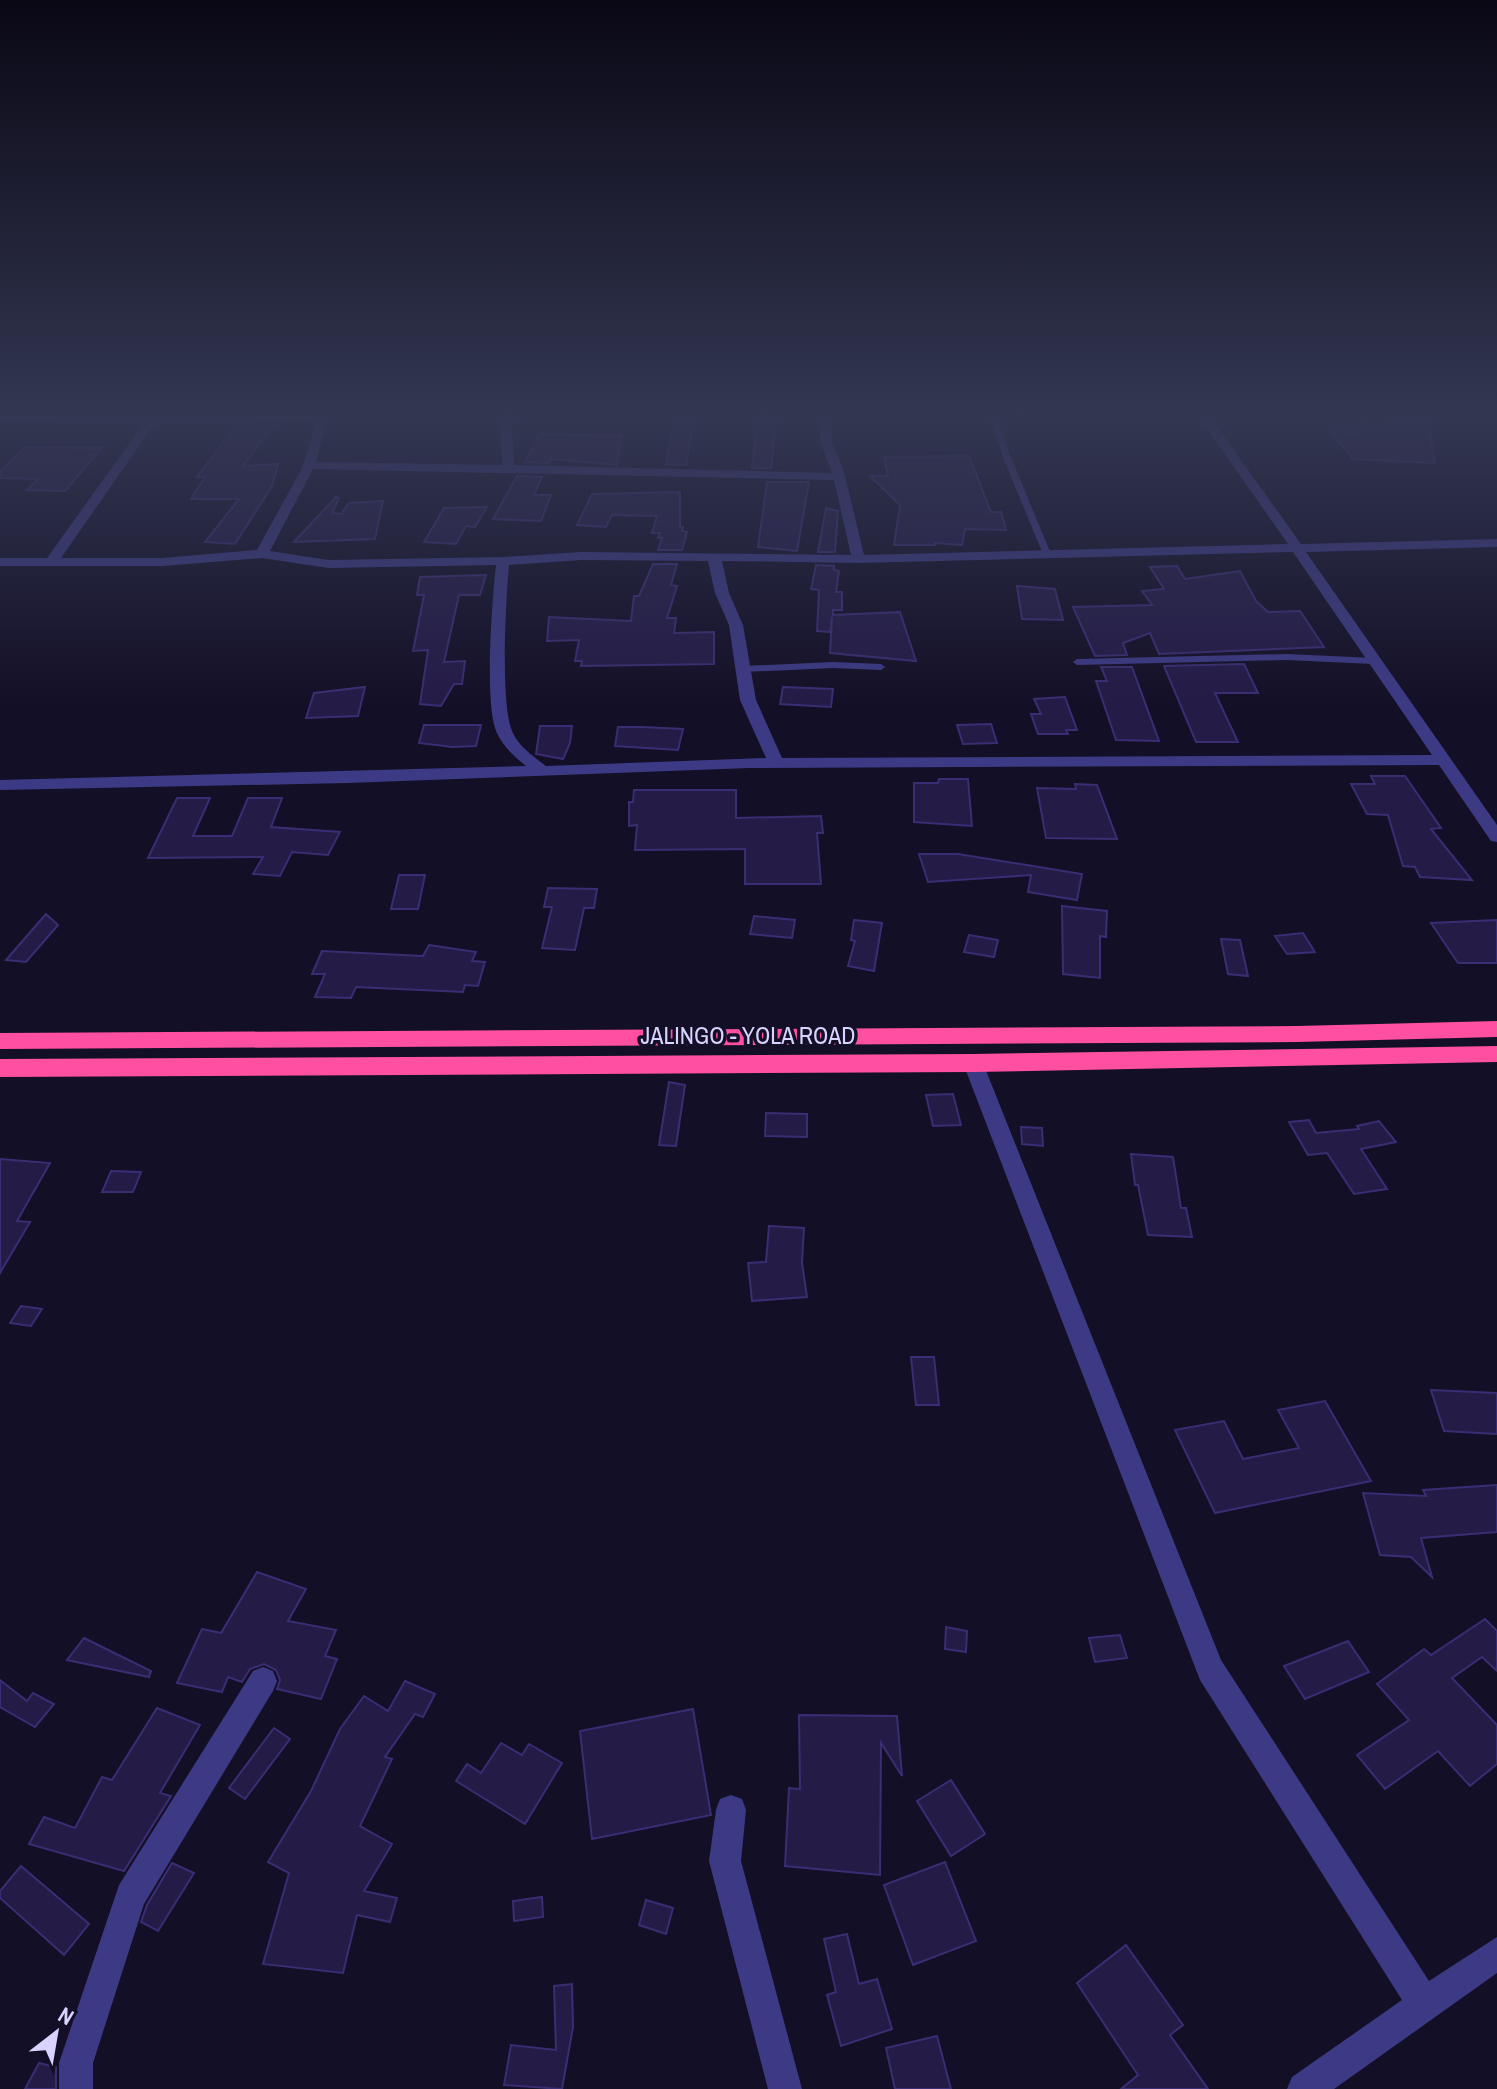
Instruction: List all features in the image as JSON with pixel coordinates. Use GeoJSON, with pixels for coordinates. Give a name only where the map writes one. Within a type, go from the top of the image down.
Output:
{"type":"FeatureCollection","features":[{"type":"Feature","properties":{"kind":"highway"},"geometry":{"type":"LineString","coordinates":[[0,1041],[1282,1034],[1497,1029]]}},
{"type":"Feature","properties":{"kind":"highway","name":"JALINGO - YOLA ROAD"},"geometry":{"type":"LineString","coordinates":[[0,1068],[973,1063],[1497,1054]]}},
{"type":"Feature","properties":{"kind":"street"},"geometry":{"type":"LineString","coordinates":[[52,561],[87,511]]}},
{"type":"Feature","properties":{"kind":"street"},"geometry":{"type":"LineString","coordinates":[[262,554],[285,511]]}},
{"type":"Feature","properties":{"kind":"street"},"geometry":{"type":"LineString","coordinates":[[847,511],[858,559]]}},
{"type":"Feature","properties":{"kind":"street"},"geometry":{"type":"LineString","coordinates":[[1274,511],[1497,837]]}},
{"type":"Feature","properties":{"kind":"street"},"geometry":{"type":"LineString","coordinates":[[0,562],[162,562],[262,554],[328,564],[503,561],[581,556],[858,559],[1300,549],[1358,544],[1497,543]]}},
{"type":"Feature","properties":{"kind":"street"},"geometry":{"type":"LineString","coordinates":[[714,557],[722,593],[736,625],[748,700],[777,765]]}},
{"type":"Feature","properties":{"kind":"street"},"geometry":{"type":"LineString","coordinates":[[503,561],[501,724],[514,750],[544,772]]}},
{"type":"Feature","properties":{"kind":"street"},"geometry":{"type":"LineString","coordinates":[[0,785],[1043,760],[1443,760]]}},
{"type":"Feature","properties":{"kind":"street"},"geometry":{"type":"LineString","coordinates":[[973,1063],[1210,1670],[1424,2004]]}},
{"type":"Feature","properties":{"kind":"street"},"geometry":{"type":"LineString","coordinates":[[76,2089],[76,2063],[130,1896],[263,1681]]}},
{"type":"Feature","properties":{"kind":"street"},"geometry":{"type":"LineString","coordinates":[[731,1810],[725,1861],[785,2089]]}},
{"type":"Feature","properties":{"kind":"street"},"geometry":{"type":"LineString","coordinates":[[1304,2089],[1497,1953]]}},
{"type":"Feature","properties":{"kind":"lane"},"geometry":{"type":"LineString","coordinates":[[1029,511],[1047,554]]}},
{"type":"Feature","properties":{"kind":"lane"},"geometry":{"type":"LineString","coordinates":[[1077,662],[1287,657],[1374,661]]}},
{"type":"Feature","properties":{"kind":"lane"},"geometry":{"type":"LineString","coordinates":[[744,669],[833,665],[881,667]]}},
{"type":"Feature","properties":{"kind":"building"},"geometry":{"type":"Polygon","coordinates":[[[229,511],[256,511],[235,544],[205,542],[229,511]]]}},
{"type":"Feature","properties":{"kind":"building"},"geometry":{"type":"Polygon","coordinates":[[[322,511],[341,514],[381,511],[375,539],[294,542],[322,511]]]}},
{"type":"Feature","properties":{"kind":"building"},"geometry":{"type":"Polygon","coordinates":[[[442,511],[484,511],[475,527],[466,526],[456,544],[424,542],[442,511]]]}},
{"type":"Feature","properties":{"kind":"building"},"geometry":{"type":"Polygon","coordinates":[[[497,511],[545,511],[541,521],[493,519],[497,511]]]}},
{"type":"Feature","properties":{"kind":"building"},"geometry":{"type":"Polygon","coordinates":[[[584,511],[680,511],[680,527],[687,532],[682,550],[658,550],[662,538],[658,538],[660,533],[652,533],[657,516],[612,515],[606,527],[577,525],[584,511]]]}},
{"type":"Feature","properties":{"kind":"building"},"geometry":{"type":"Polygon","coordinates":[[[763,511],[804,511],[797,551],[758,547],[763,511]]]}},
{"type":"Feature","properties":{"kind":"building"},"geometry":{"type":"Polygon","coordinates":[[[825,511],[838,511],[835,552],[818,552],[825,511]]]}},
{"type":"Feature","properties":{"kind":"building"},"geometry":{"type":"Polygon","coordinates":[[[899,511],[1001,512],[1006,530],[965,529],[962,545],[894,545],[899,511]]]}},
{"type":"Feature","properties":{"kind":"building"},"geometry":{"type":"Polygon","coordinates":[[[653,564],[677,564],[671,585],[677,586],[667,618],[676,618],[674,633],[714,632],[714,664],[581,666],[582,661],[575,661],[579,640],[547,641],[549,617],[631,621],[634,596],[639,596],[653,564]]]}},
{"type":"Feature","properties":{"kind":"building"},"geometry":{"type":"Polygon","coordinates":[[[816,565],[834,566],[834,570],[839,571],[836,592],[842,592],[842,610],[833,610],[833,615],[900,612],[916,661],[830,653],[832,617],[830,632],[817,631],[819,590],[811,589],[816,565]]]}},
{"type":"Feature","properties":{"kind":"building"},"geometry":{"type":"Polygon","coordinates":[[[1177,566],[1185,579],[1240,571],[1256,601],[1268,612],[1300,611],[1324,647],[1159,654],[1150,633],[1123,643],[1127,655],[1095,656],[1073,607],[1152,605],[1142,591],[1164,589],[1150,567],[1177,566]]]}},
{"type":"Feature","properties":{"kind":"building"},"geometry":{"type":"Polygon","coordinates":[[[486,575],[480,595],[459,595],[444,662],[465,661],[462,684],[454,684],[441,706],[420,704],[428,650],[413,651],[424,595],[417,595],[420,577],[486,575]]]}},
{"type":"Feature","properties":{"kind":"building"},"geometry":{"type":"Polygon","coordinates":[[[1017,586],[1055,589],[1063,620],[1022,619],[1017,586]]]}},
{"type":"Feature","properties":{"kind":"building"},"geometry":{"type":"Polygon","coordinates":[[[1244,664],[1258,693],[1215,693],[1238,742],[1196,742],[1164,666],[1244,664]]]}},
{"type":"Feature","properties":{"kind":"building"},"geometry":{"type":"Polygon","coordinates":[[[1101,667],[1132,667],[1159,741],[1116,740],[1096,681],[1107,681],[1101,667]]]}},
{"type":"Feature","properties":{"kind":"building"},"geometry":{"type":"Polygon","coordinates":[[[365,687],[358,716],[306,718],[314,693],[365,687]]]}},
{"type":"Feature","properties":{"kind":"building"},"geometry":{"type":"Polygon","coordinates":[[[783,687],[833,689],[831,707],[780,704],[783,687]]]}},
{"type":"Feature","properties":{"kind":"building"},"geometry":{"type":"Polygon","coordinates":[[[1065,697],[1077,730],[1066,730],[1068,734],[1038,734],[1031,714],[1041,714],[1034,699],[1065,697]]]}},
{"type":"Feature","properties":{"kind":"building"},"geometry":{"type":"Polygon","coordinates":[[[991,724],[997,743],[963,744],[957,725],[991,724]]]}},
{"type":"Feature","properties":{"kind":"building"},"geometry":{"type":"Polygon","coordinates":[[[424,725],[481,725],[476,746],[452,747],[419,743],[424,725]]]}},
{"type":"Feature","properties":{"kind":"building"},"geometry":{"type":"Polygon","coordinates":[[[540,726],[572,726],[570,743],[563,759],[536,754],[540,726]]]}},
{"type":"Feature","properties":{"kind":"building"},"geometry":{"type":"Polygon","coordinates":[[[618,727],[683,729],[678,750],[615,746],[618,727]]]}},
{"type":"Feature","properties":{"kind":"building"},"geometry":{"type":"Polygon","coordinates":[[[1371,776],[1405,776],[1441,828],[1431,829],[1472,880],[1420,877],[1415,867],[1403,866],[1388,815],[1367,814],[1351,784],[1375,784],[1371,776]]]}},
{"type":"Feature","properties":{"kind":"building"},"geometry":{"type":"Polygon","coordinates":[[[939,779],[968,779],[972,826],[914,822],[914,783],[938,783],[939,779]]]}},
{"type":"Feature","properties":{"kind":"building"},"geometry":{"type":"Polygon","coordinates":[[[1075,784],[1097,785],[1117,839],[1046,838],[1037,788],[1076,789],[1075,784]]]}},
{"type":"Feature","properties":{"kind":"building"},"geometry":{"type":"Polygon","coordinates":[[[634,790],[736,790],[736,818],[821,816],[823,833],[817,833],[821,884],[745,884],[745,849],[635,850],[637,825],[629,826],[629,802],[633,802],[634,790]]]}},
{"type":"Feature","properties":{"kind":"building"},"geometry":{"type":"Polygon","coordinates":[[[177,798],[210,798],[193,836],[232,836],[248,798],[282,798],[271,827],[340,832],[328,855],[292,852],[280,876],[253,874],[263,857],[148,858],[177,798]]]}},
{"type":"Feature","properties":{"kind":"building"},"geometry":{"type":"Polygon","coordinates":[[[919,854],[958,854],[1082,874],[1077,900],[1028,892],[1031,875],[928,882],[919,854]]]}},
{"type":"Feature","properties":{"kind":"building"},"geometry":{"type":"Polygon","coordinates":[[[399,875],[425,875],[418,909],[391,909],[399,875]]]}},
{"type":"Feature","properties":{"kind":"building"},"geometry":{"type":"Polygon","coordinates":[[[548,888],[597,889],[594,908],[584,908],[575,950],[542,948],[552,907],[544,907],[548,888]]]}},
{"type":"Feature","properties":{"kind":"building"},"geometry":{"type":"Polygon","coordinates":[[[1062,906],[1107,911],[1106,937],[1100,936],[1100,978],[1063,974],[1062,906]]]}},
{"type":"Feature","properties":{"kind":"building"},"geometry":{"type":"Polygon","coordinates":[[[46,914],[58,925],[26,962],[6,960],[46,914]]]}},
{"type":"Feature","properties":{"kind":"building"},"geometry":{"type":"Polygon","coordinates":[[[754,916],[795,920],[792,938],[750,934],[754,916]]]}},
{"type":"Feature","properties":{"kind":"building"},"geometry":{"type":"Polygon","coordinates":[[[854,920],[882,923],[874,971],[848,966],[855,941],[851,940],[854,920]]]}},
{"type":"Feature","properties":{"kind":"building"},"geometry":{"type":"Polygon","coordinates":[[[1497,920],[1497,963],[1458,963],[1431,923],[1497,920]]]}},
{"type":"Feature","properties":{"kind":"building"},"geometry":{"type":"Polygon","coordinates":[[[1303,933],[1315,952],[1287,954],[1275,936],[1303,933]]]}},
{"type":"Feature","properties":{"kind":"building"},"geometry":{"type":"Polygon","coordinates":[[[969,935],[998,940],[994,957],[964,952],[969,935]]]}},
{"type":"Feature","properties":{"kind":"building"},"geometry":{"type":"Polygon","coordinates":[[[1221,939],[1240,940],[1248,976],[1228,974],[1221,939]]]}},
{"type":"Feature","properties":{"kind":"building"},"geometry":{"type":"Polygon","coordinates":[[[429,945],[476,952],[472,961],[485,962],[478,986],[465,985],[463,992],[356,987],[351,998],[315,997],[325,974],[312,974],[322,951],[423,956],[429,945]]]}},
{"type":"Feature","properties":{"kind":"building"},"geometry":{"type":"Polygon","coordinates":[[[669,1082],[685,1085],[676,1146],[659,1145],[669,1082]]]}},
{"type":"Feature","properties":{"kind":"building"},"geometry":{"type":"Polygon","coordinates":[[[953,1094],[961,1125],[933,1126],[926,1095],[953,1094]]]}},
{"type":"Feature","properties":{"kind":"building"},"geometry":{"type":"Polygon","coordinates":[[[766,1113],[807,1114],[807,1137],[765,1136],[766,1113]]]}},
{"type":"Feature","properties":{"kind":"building"},"geometry":{"type":"Polygon","coordinates":[[[1309,1120],[1316,1133],[1359,1129],[1357,1126],[1379,1121],[1396,1142],[1361,1149],[1387,1189],[1354,1194],[1327,1153],[1308,1155],[1289,1122],[1309,1120]]]}},
{"type":"Feature","properties":{"kind":"building"},"geometry":{"type":"Polygon","coordinates":[[[1021,1127],[1042,1128],[1043,1146],[1022,1144],[1021,1127]]]}},
{"type":"Feature","properties":{"kind":"building"},"geometry":{"type":"Polygon","coordinates":[[[1131,1154],[1173,1157],[1181,1208],[1186,1208],[1192,1237],[1148,1235],[1138,1185],[1135,1185],[1131,1154]]]}},
{"type":"Feature","properties":{"kind":"building"},"geometry":{"type":"Polygon","coordinates":[[[0,1159],[50,1163],[17,1221],[30,1222],[0,1273],[0,1159]]]}},
{"type":"Feature","properties":{"kind":"building"},"geometry":{"type":"Polygon","coordinates":[[[111,1171],[141,1172],[133,1192],[102,1192],[111,1171]]]}},
{"type":"Feature","properties":{"kind":"building"},"geometry":{"type":"Polygon","coordinates":[[[769,1226],[804,1228],[802,1263],[807,1297],[752,1301],[748,1263],[766,1262],[769,1226]]]}},
{"type":"Feature","properties":{"kind":"building"},"geometry":{"type":"Polygon","coordinates":[[[21,1306],[42,1309],[31,1326],[10,1323],[21,1306]]]}},
{"type":"Feature","properties":{"kind":"building"},"geometry":{"type":"Polygon","coordinates":[[[911,1357],[934,1357],[939,1405],[916,1405],[911,1357]]]}},
{"type":"Feature","properties":{"kind":"building"},"geometry":{"type":"Polygon","coordinates":[[[1431,1390],[1497,1393],[1497,1434],[1444,1431],[1431,1390]]]}},
{"type":"Feature","properties":{"kind":"building"},"geometry":{"type":"Polygon","coordinates":[[[1325,1401],[1371,1481],[1215,1513],[1175,1430],[1224,1421],[1243,1459],[1299,1448],[1278,1410],[1325,1401]]]}},
{"type":"Feature","properties":{"kind":"building"},"geometry":{"type":"Polygon","coordinates":[[[1497,1485],[1497,1532],[1421,1538],[1432,1577],[1411,1557],[1380,1555],[1363,1493],[1426,1496],[1423,1490],[1497,1485]]]}},
{"type":"Feature","properties":{"kind":"building"},"geometry":{"type":"Polygon","coordinates":[[[257,1572],[306,1589],[288,1621],[336,1630],[325,1656],[337,1659],[321,1699],[277,1689],[280,1680],[276,1670],[264,1664],[250,1669],[242,1682],[228,1677],[222,1692],[177,1683],[202,1629],[221,1633],[257,1572]]]}},
{"type":"Feature","properties":{"kind":"building"},"geometry":{"type":"Polygon","coordinates":[[[1485,1619],[1497,1631],[1497,1671],[1482,1657],[1452,1678],[1497,1725],[1497,1764],[1470,1786],[1438,1751],[1385,1789],[1357,1755],[1409,1720],[1377,1684],[1424,1649],[1431,1655],[1485,1619]]]}},
{"type":"Feature","properties":{"kind":"building"},"geometry":{"type":"Polygon","coordinates":[[[946,1627],[967,1631],[966,1652],[945,1649],[946,1627]]]}},
{"type":"Feature","properties":{"kind":"building"},"geometry":{"type":"Polygon","coordinates":[[[1120,1635],[1127,1658],[1095,1662],[1089,1638],[1120,1635]]]}},
{"type":"Feature","properties":{"kind":"building"},"geometry":{"type":"Polygon","coordinates":[[[84,1638],[151,1671],[149,1677],[67,1660],[84,1638]]]}},
{"type":"Feature","properties":{"kind":"building"},"geometry":{"type":"Polygon","coordinates":[[[1348,1641],[1369,1672],[1305,1699],[1284,1666],[1348,1641]]]}},
{"type":"Feature","properties":{"kind":"building"},"geometry":{"type":"Polygon","coordinates":[[[0,1680],[27,1701],[33,1693],[54,1704],[35,1727],[0,1707],[0,1680]]]}},
{"type":"Feature","properties":{"kind":"building"},"geometry":{"type":"Polygon","coordinates":[[[405,1681],[435,1694],[423,1717],[415,1714],[385,1757],[392,1759],[360,1826],[392,1844],[364,1891],[397,1898],[390,1922],[357,1915],[343,1973],[263,1964],[289,1873],[268,1862],[311,1791],[340,1729],[364,1696],[388,1711],[405,1681]]]}},
{"type":"Feature","properties":{"kind":"building"},"geometry":{"type":"Polygon","coordinates":[[[157,1708],[200,1725],[160,1793],[171,1796],[124,1871],[29,1844],[44,1817],[75,1828],[102,1777],[112,1780],[157,1708]]]}},
{"type":"Feature","properties":{"kind":"building"},"geometry":{"type":"Polygon","coordinates":[[[693,1709],[711,1815],[592,1839],[580,1731],[693,1709]]]}},
{"type":"Feature","properties":{"kind":"building"},"geometry":{"type":"Polygon","coordinates":[[[799,1715],[897,1716],[902,1776],[881,1743],[880,1875],[785,1866],[789,1788],[800,1789],[799,1715]]]}},
{"type":"Feature","properties":{"kind":"building"},"geometry":{"type":"Polygon","coordinates":[[[274,1728],[290,1739],[245,1799],[229,1788],[274,1728]]]}},
{"type":"Feature","properties":{"kind":"building"},"geometry":{"type":"Polygon","coordinates":[[[501,1743],[522,1755],[529,1744],[562,1763],[525,1824],[456,1781],[467,1764],[481,1773],[501,1743]]]}},
{"type":"Feature","properties":{"kind":"building"},"geometry":{"type":"Polygon","coordinates":[[[951,1780],[985,1834],[951,1856],[917,1801],[951,1780]]]}},
{"type":"Feature","properties":{"kind":"building"},"geometry":{"type":"Polygon","coordinates":[[[945,1862],[976,1941],[913,1965],[884,1885],[945,1862]]]}},
{"type":"Feature","properties":{"kind":"building"},"geometry":{"type":"Polygon","coordinates":[[[172,1863],[194,1873],[158,1931],[141,1922],[147,1905],[172,1863]]]}},
{"type":"Feature","properties":{"kind":"building"},"geometry":{"type":"Polygon","coordinates":[[[21,1866],[89,1924],[64,1955],[0,1898],[0,1891],[21,1866]]]}},
{"type":"Feature","properties":{"kind":"building"},"geometry":{"type":"Polygon","coordinates":[[[542,1897],[543,1917],[514,1921],[513,1901],[542,1897]]]}},
{"type":"Feature","properties":{"kind":"building"},"geometry":{"type":"Polygon","coordinates":[[[646,1900],[673,1908],[666,1934],[639,1925],[646,1900]]]}},
{"type":"Feature","properties":{"kind":"building"},"geometry":{"type":"Polygon","coordinates":[[[847,1934],[859,1984],[877,1979],[892,2029],[841,2046],[827,1995],[836,1992],[824,1939],[847,1934]]]}},
{"type":"Feature","properties":{"kind":"building"},"geometry":{"type":"Polygon","coordinates":[[[1126,1945],[1183,2025],[1170,2035],[1208,2089],[1121,2089],[1138,2075],[1077,1983],[1126,1945]]]}},
{"type":"Feature","properties":{"kind":"building"},"geometry":{"type":"Polygon","coordinates":[[[572,1984],[573,2027],[562,2089],[504,2085],[511,2045],[556,2050],[554,1986],[572,1984]]]}},
{"type":"Feature","properties":{"kind":"building"},"geometry":{"type":"Polygon","coordinates":[[[937,2036],[951,2089],[895,2089],[886,2048],[937,2036]]]}},
{"type":"Feature","properties":{"kind":"building"},"geometry":{"type":"Polygon","coordinates":[[[39,2063],[56,2067],[56,2089],[25,2089],[39,2063]]]}}]}
